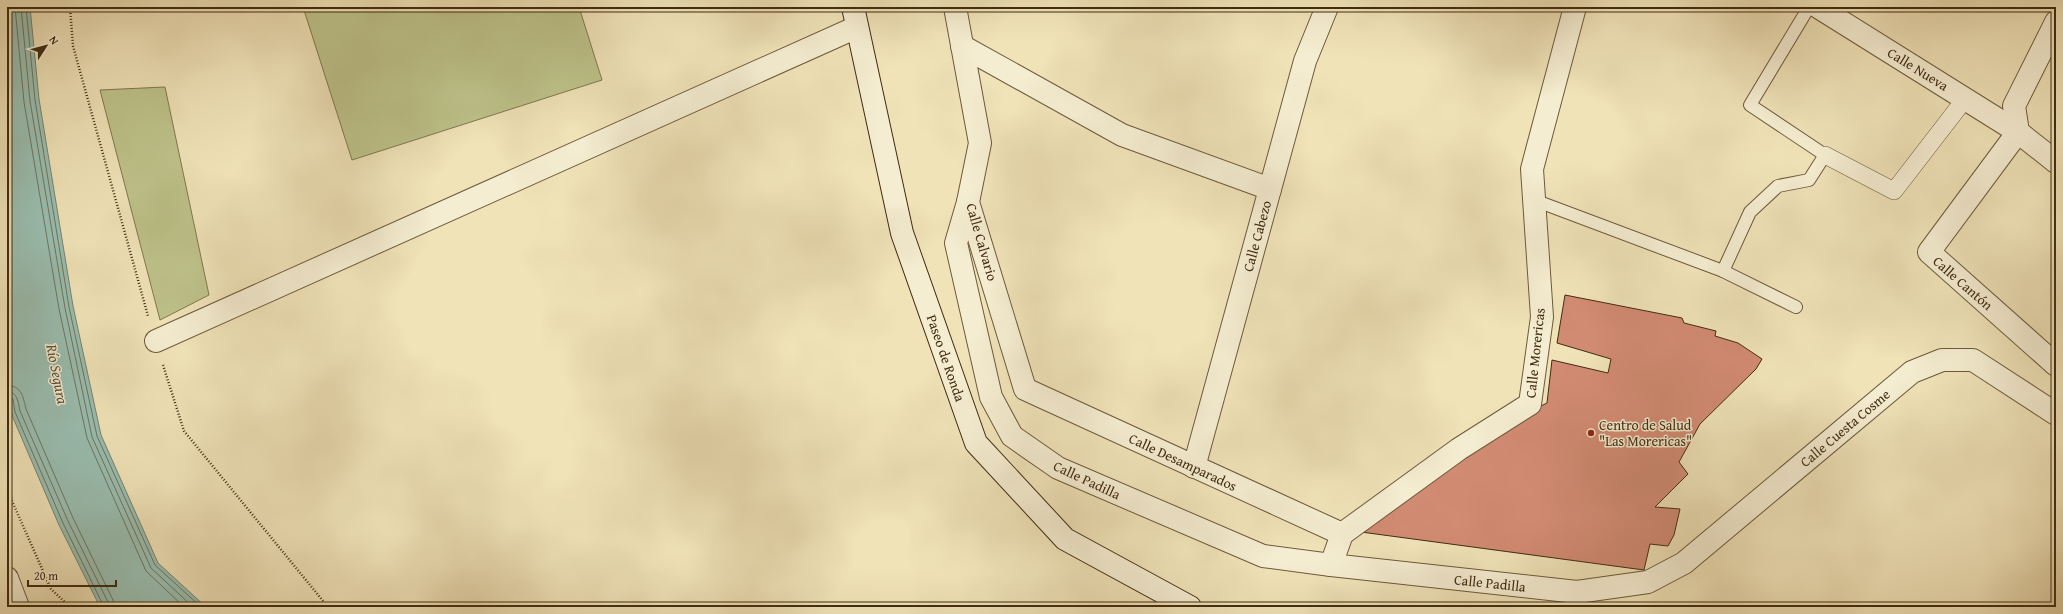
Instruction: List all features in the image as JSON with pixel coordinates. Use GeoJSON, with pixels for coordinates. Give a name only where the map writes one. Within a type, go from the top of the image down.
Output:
{"type":"FeatureCollection","features":[{"type":"Feature","properties":{"kind":"street","name":"Calle Calvario"},"geometry":{"type":"LineString","coordinates":[[955,7],[980,143],[968,202],[1025,389]]}},
{"type":"Feature","properties":{"kind":"street","name":"Calle Cabezo"},"geometry":{"type":"LineString","coordinates":[[1194,467],[1305,61],[1327,7]]}},
{"type":"Feature","properties":{"kind":"street","name":"Calle Morericas"},"geometry":{"type":"LineString","coordinates":[[1342,534],[1459,449],[1530,404],[1542,318],[1532,169],[1575,7]]}},
{"type":"Feature","properties":{"kind":"street","name":"Calle Nueva"},"geometry":{"type":"LineString","coordinates":[[1818,7],[2018,132],[2056,162]]}},
{"type":"Feature","properties":{"kind":"street"},"geometry":{"type":"LineString","coordinates":[[156,341],[855,17]]}},
{"type":"Feature","properties":{"kind":"street","name":"Paseo de Ronda"},"geometry":{"type":"LineString","coordinates":[[855,17],[902,233],[976,444],[1065,539],[1190,607]]}},
{"type":"Feature","properties":{"kind":"street"},"geometry":{"type":"LineString","coordinates":[[2018,132],[2014,106],[2056,22]]}},
{"type":"Feature","properties":{"kind":"street"},"geometry":{"type":"LineString","coordinates":[[962,46],[1122,135],[1270,189]]}},
{"type":"Feature","properties":{"kind":"street"},"geometry":{"type":"LineString","coordinates":[[1825,155],[1894,192],[1965,98]]}},
{"type":"Feature","properties":{"kind":"street","name":"Calle Cantón"},"geometry":{"type":"LineString","coordinates":[[2018,132],[1929,252],[2056,365]]}},
{"type":"Feature","properties":{"kind":"street","name":"Calle Padilla"},"geometry":{"type":"LineString","coordinates":[[968,202],[956,243],[991,397],[1012,436],[1058,468],[1264,556],[1331,565],[1577,592],[1648,582]]}},
{"type":"Feature","properties":{"kind":"street","name":"Calle Cuesta Cosme"},"geometry":{"type":"LineString","coordinates":[[1648,582],[1684,563],[1912,372],[1942,360],[1973,360],[2056,414]]}},
{"type":"Feature","properties":{"kind":"street","name":"Calle Desamparados"},"geometry":{"type":"LineString","coordinates":[[1025,389],[1342,534]]}},
{"type":"Feature","properties":{"kind":"street"},"geometry":{"type":"LineString","coordinates":[[1331,565],[1342,534]]}},
{"type":"Feature","properties":{"kind":"street"},"geometry":{"type":"LineString","coordinates":[[7,578],[18,607]]}},
{"type":"Feature","properties":{"kind":"lane"},"geometry":{"type":"LineString","coordinates":[[1723,271],[1750,212],[1778,186],[1809,180],[1825,155],[1750,105],[1809,7]]}},
{"type":"Feature","properties":{"kind":"lane"},"geometry":{"type":"LineString","coordinates":[[1534,200],[1723,271],[1796,307]]}},
{"type":"Feature","properties":{"kind":"path"},"geometry":{"type":"LineString","coordinates":[[7,480],[12,501],[51,589],[70,607]]}},
{"type":"Feature","properties":{"kind":"green space"},"geometry":{"type":"Polygon","coordinates":[[[303,7],[579,7],[602,80],[352,160],[303,7]]]}},
{"type":"Feature","properties":{"kind":"green space"},"geometry":{"type":"Polygon","coordinates":[[[165,87],[209,295],[160,320],[100,90],[165,87]]]}},
{"type":"Feature","properties":{"kind":"water","name":"Río Segura"},"geometry":{"type":"Polygon","coordinates":[[[7,7],[30,7],[39,99],[73,306],[101,435],[158,563],[206,607],[100,607],[59,525],[11,413],[7,388],[7,7]]]}},
{"type":"Feature","properties":{"kind":"building","name":"Centro de Salud \"Las Morericas\""},"geometry":{"type":"Polygon","coordinates":[[[1565,295],[1682,318],[1684,323],[1716,331],[1715,336],[1738,343],[1762,359],[1756,369],[1700,424],[1679,462],[1688,474],[1655,507],[1680,509],[1674,535],[1668,546],[1650,544],[1644,570],[1361,532],[1469,442],[1547,403],[1552,360],[1608,373],[1611,359],[1557,343],[1565,295]]]}},
{"type":"Feature","properties":{"kind":"place","name":"Centro de Salud \"Las Morericas\""},"geometry":{"type":"Point","coordinates":[1591,433]}}]}
